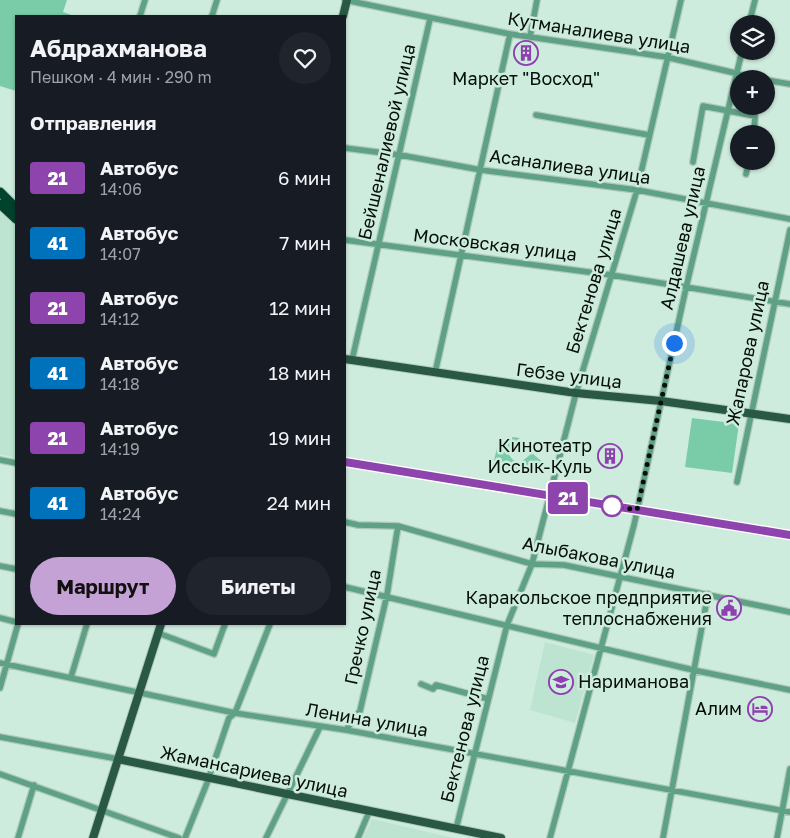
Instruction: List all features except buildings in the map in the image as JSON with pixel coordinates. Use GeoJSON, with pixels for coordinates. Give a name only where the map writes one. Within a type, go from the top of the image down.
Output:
{"type":"FeatureCollection","features":[{"type":"Feature","properties":{"kind":"highway"},"geometry":{"type":"LineString","coordinates":[[0,192],[15,207]]}},
{"type":"Feature","properties":{"kind":"highway"},"geometry":{"type":"LineString","coordinates":[[0,204],[15,218]]}},
{"type":"Feature","properties":{"kind":"highway"},"geometry":{"type":"LineString","coordinates":[[346,462],[790,535]]}},
{"type":"Feature","properties":{"kind":"main road"},"geometry":{"type":"LineString","coordinates":[[343,15],[346,0]]}},
{"type":"Feature","properties":{"kind":"main road","name":"Гебзе улица"},"geometry":{"type":"LineString","coordinates":[[349,359],[576,393],[661,401],[790,419]]}},
{"type":"Feature","properties":{"kind":"main road"},"geometry":{"type":"LineString","coordinates":[[93,838],[161,625]]}},
{"type":"Feature","properties":{"kind":"main road","name":"Жамансариева улица"},"geometry":{"type":"LineString","coordinates":[[118,759],[501,838]]}},
{"type":"Feature","properties":{"kind":"street"},"geometry":{"type":"LineString","coordinates":[[140,15],[145,0]]}},
{"type":"Feature","properties":{"kind":"street"},"geometry":{"type":"LineString","coordinates":[[212,15],[217,0]]}},
{"type":"Feature","properties":{"kind":"street","name":"Кутманалиева улица"},"geometry":{"type":"LineString","coordinates":[[346,0],[430,19],[510,34],[666,57],[730,73]]}},
{"type":"Feature","properties":{"kind":"street"},"geometry":{"type":"LineString","coordinates":[[530,36],[538,0]]}},
{"type":"Feature","properties":{"kind":"street","name":"Бектенова улица"},"geometry":{"type":"LineString","coordinates":[[456,829],[473,754],[508,625],[532,564],[576,393],[637,190],[666,57],[681,0]]}},
{"type":"Feature","properties":{"kind":"street"},"geometry":{"type":"LineString","coordinates":[[751,15],[755,0]]}},
{"type":"Feature","properties":{"kind":"street","name":"Бейшеналиевой улица"},"geometry":{"type":"LineString","coordinates":[[349,359],[379,245],[430,19]]}},
{"type":"Feature","properties":{"kind":"street"},"geometry":{"type":"LineString","coordinates":[[435,373],[510,34]]}},
{"type":"Feature","properties":{"kind":"street"},"geometry":{"type":"LineString","coordinates":[[775,82],[790,84]]}},
{"type":"Feature","properties":{"kind":"street","name":"Алдашева улица"},"geometry":{"type":"LineString","coordinates":[[550,838],[621,576],[730,102]]}},
{"type":"Feature","properties":{"kind":"street"},"geometry":{"type":"LineString","coordinates":[[693,162],[704,106],[756,116],[755,125]]}},
{"type":"Feature","properties":{"kind":"street"},"geometry":{"type":"LineString","coordinates":[[536,114],[649,135]]}},
{"type":"Feature","properties":{"kind":"street","name":"Асаналиева улица"},"geometry":{"type":"LineString","coordinates":[[346,148],[400,155],[481,170],[637,190],[790,219]]}},
{"type":"Feature","properties":{"kind":"street"},"geometry":{"type":"LineString","coordinates":[[746,174],[747,170]]}},
{"type":"Feature","properties":{"kind":"street","name":"Жапарова улица"},"geometry":{"type":"LineString","coordinates":[[737,482],[773,302],[790,230]]}},
{"type":"Feature","properties":{"kind":"street","name":"Московская улица"},"geometry":{"type":"LineString","coordinates":[[346,240],[611,275],[790,304]]}},
{"type":"Feature","properties":{"kind":"street"},"geometry":{"type":"LineString","coordinates":[[0,460],[15,463]]}},
{"type":"Feature","properties":{"kind":"street"},"geometry":{"type":"LineString","coordinates":[[0,511],[15,514]]}},
{"type":"Feature","properties":{"kind":"street","name":"Алыбакова улица"},"geometry":{"type":"LineString","coordinates":[[346,522],[358,525],[398,526],[532,564],[564,565],[790,612]]}},
{"type":"Feature","properties":{"kind":"street","name":"Гречко улица"},"geometry":{"type":"LineString","coordinates":[[346,730],[360,711],[387,595],[398,526]]}},
{"type":"Feature","properties":{"kind":"street"},"geometry":{"type":"LineString","coordinates":[[0,566],[15,569]]}},
{"type":"Feature","properties":{"kind":"street"},"geometry":{"type":"LineString","coordinates":[[346,587],[387,595],[693,670],[790,690]]}},
{"type":"Feature","properties":{"kind":"street"},"geometry":{"type":"LineString","coordinates":[[663,838],[708,594]]}},
{"type":"Feature","properties":{"kind":"street"},"geometry":{"type":"LineString","coordinates":[[0,618],[15,622]]}},
{"type":"Feature","properties":{"kind":"street"},"geometry":{"type":"LineString","coordinates":[[0,688],[17,625]]}},
{"type":"Feature","properties":{"kind":"street"},"geometry":{"type":"LineString","coordinates":[[71,677],[87,625]]}},
{"type":"Feature","properties":{"kind":"street"},"geometry":{"type":"LineString","coordinates":[[158,633],[214,654],[225,625]]}},
{"type":"Feature","properties":{"kind":"street"},"geometry":{"type":"LineString","coordinates":[[186,838],[229,718],[235,713],[270,625]]}},
{"type":"Feature","properties":{"kind":"street","name":"Ленина улица"},"geometry":{"type":"LineString","coordinates":[[0,663],[71,677],[138,694],[235,713],[320,728],[346,730],[672,792],[790,812]]}},
{"type":"Feature","properties":{"kind":"street"},"geometry":{"type":"LineString","coordinates":[[421,684],[433,689],[436,685],[488,699]]}},
{"type":"Feature","properties":{"kind":"street"},"geometry":{"type":"LineString","coordinates":[[266,838],[320,728]]}},
{"type":"Feature","properties":{"kind":"street","name":"Жамансариева улица"},"geometry":{"type":"LineString","coordinates":[[0,737],[118,759]]}},
{"type":"Feature","properties":{"kind":"street"},"geometry":{"type":"LineString","coordinates":[[777,838],[790,769]]}},
{"type":"Feature","properties":{"kind":"street"},"geometry":{"type":"LineString","coordinates":[[0,774],[179,838]]}},
{"type":"Feature","properties":{"kind":"street"},"geometry":{"type":"LineString","coordinates":[[18,838],[34,785]]}},
{"type":"Feature","properties":{"kind":"street"},"geometry":{"type":"LineString","coordinates":[[358,838],[369,812]]}},
{"type":"Feature","properties":{"kind":"shaded area"},"geometry":{"type":"Polygon","coordinates":[[[0,210],[15,226],[15,458],[0,454],[0,210]]]}},
{"type":"Feature","properties":{"kind":"shaded area","name":"Нариманова"},"geometry":{"type":"Polygon","coordinates":[[[545,642],[594,655],[575,723],[530,710],[545,642]]]}},
{"type":"Feature","properties":{"kind":"shaded area"},"geometry":{"type":"Polygon","coordinates":[[[372,819],[454,838],[363,838],[372,819]]]}},
{"type":"Feature","properties":{"kind":"green space"},"geometry":{"type":"Polygon","coordinates":[[[0,0],[67,0],[63,12],[71,15],[15,15],[15,91],[0,86],[0,0]]]}},
{"type":"Feature","properties":{"kind":"green space"},"geometry":{"type":"Polygon","coordinates":[[[692,418],[739,424],[732,473],[685,467],[692,418]]]}},
{"type":"Feature","properties":{"kind":"green space"},"geometry":{"type":"Polygon","coordinates":[[[513,437],[520,438],[506,451],[513,460],[520,463],[532,453],[546,465],[544,474],[496,466],[494,460],[499,441],[505,442],[513,437]]]}},
{"type":"Feature","properties":{"kind":"bus line","name":"21"},"geometry":{"type":"LineString","coordinates":[[346,462],[790,535]]}},
{"type":"Feature","properties":{"kind":"place","name":"Маркет \"Восход\""},"geometry":{"type":"Point","coordinates":[526,53]}},
{"type":"Feature","properties":{"kind":"place","name":"Кинотеатр Иссык-Куль"},"geometry":{"type":"Point","coordinates":[610,456]}},
{"type":"Feature","properties":{"kind":"place","name":"Каракольское предприятие теплоснабжения"},"geometry":{"type":"Point","coordinates":[729,608]}},
{"type":"Feature","properties":{"kind":"place","name":"Нариманова"},"geometry":{"type":"Point","coordinates":[561,682]}},
{"type":"Feature","properties":{"kind":"place","name":"Алим"},"geometry":{"type":"Point","coordinates":[760,709]}},
{"type":"Feature","properties":{"kind":"route"},"geometry":{"type":"LineString","coordinates":[[612,506],[637,510],[674,343]]}}]}
